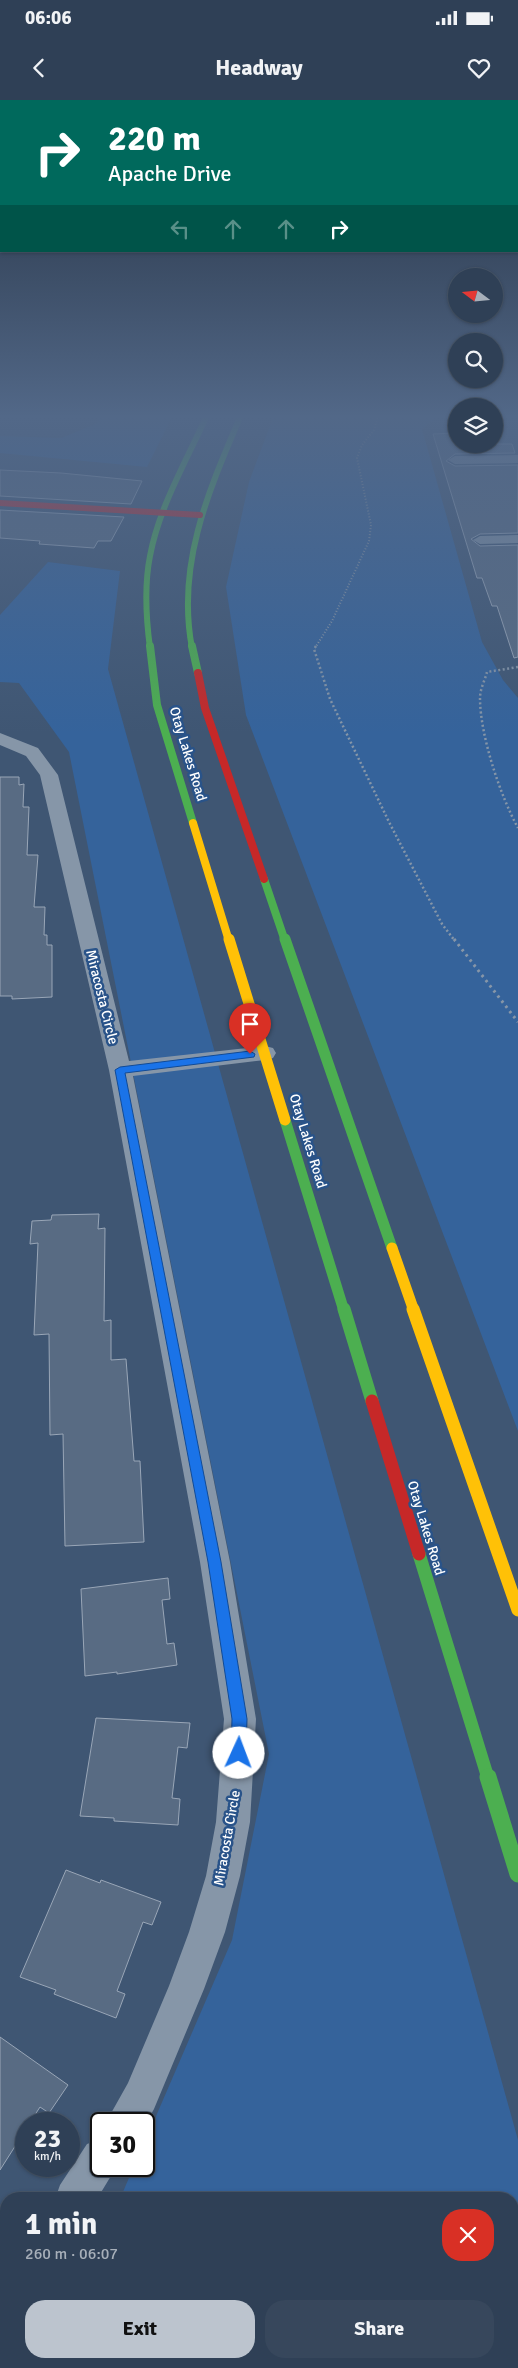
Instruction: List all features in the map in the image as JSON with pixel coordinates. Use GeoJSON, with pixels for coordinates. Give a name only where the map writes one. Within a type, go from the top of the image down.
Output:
{"type":"FeatureCollection","features":[{"type":"Feature","properties":{"kind":"main road","name":"Otay Lakes Road"},"geometry":{"type":"LineString","coordinates":[[161,521],[152,546],[147,574],[146,609],[157,705],[518,1874]]}},
{"type":"Feature","properties":{"kind":"main road"},"geometry":{"type":"LineString","coordinates":[[199,521],[192,547],[187,598],[188,621],[205,708],[518,1610]]}},
{"type":"Feature","properties":{"kind":"street"},"geometry":{"type":"LineString","coordinates":[[480,540],[518,539]]}},
{"type":"Feature","properties":{"kind":"street","name":"Miracosta Circle"},"geometry":{"type":"LineString","coordinates":[[0,738],[32,752],[49,775],[120,1070],[215,1562],[240,1719],[233,1822],[215,1904],[186,1989],[141,2096],[131,2112]]}},
{"type":"Feature","properties":{"kind":"street"},"geometry":{"type":"LineString","coordinates":[[120,1070],[265,1053]]}},
{"type":"Feature","properties":{"kind":"street"},"geometry":{"type":"LineString","coordinates":[[79,2192],[90,2175]]}},
{"type":"Feature","properties":{"kind":"path"},"geometry":{"type":"LineString","coordinates":[[370,521],[369,541],[332,621],[314,649],[330,700],[389,822],[442,924],[518,1022]]}},
{"type":"Feature","properties":{"kind":"path"},"geometry":{"type":"LineString","coordinates":[[518,667],[487,672],[480,696],[482,716],[502,791],[518,828]]}},
{"type":"Feature","properties":{"kind":"shaded area"},"geometry":{"type":"Polygon","coordinates":[[[240,521],[448,521],[482,642],[503,680],[518,698],[518,1431],[246,715],[226,587],[240,521]]]}},
{"type":"Feature","properties":{"kind":"shaded area"},"geometry":{"type":"Polygon","coordinates":[[[48,562],[120,571],[108,669],[518,2140],[518,2192],[123,2192],[129,2177],[155,2177],[155,2118],[232,1940],[269,1754],[69,752],[19,683],[0,682],[0,615],[48,562]]]}},
{"type":"Feature","properties":{"kind":"building"},"geometry":{"type":"Polygon","coordinates":[[[0,521],[122,521],[111,541],[98,541],[94,548],[39,544],[40,541],[0,538],[0,521]]]}},
{"type":"Feature","properties":{"kind":"building"},"geometry":{"type":"Polygon","coordinates":[[[460,521],[518,521],[518,533],[480,534],[471,539],[480,546],[518,545],[518,657],[514,658],[497,606],[492,606],[482,578],[477,578],[460,521]]]}},
{"type":"Feature","properties":{"kind":"building"},"geometry":{"type":"Polygon","coordinates":[[[0,777],[19,777],[19,785],[24,784],[23,807],[29,807],[27,855],[38,855],[34,907],[45,907],[44,935],[47,935],[47,945],[52,945],[52,997],[12,999],[12,996],[0,996],[0,777]]]}},
{"type":"Feature","properties":{"kind":"building"},"geometry":{"type":"Polygon","coordinates":[[[99,1214],[98,1229],[105,1228],[104,1321],[111,1320],[111,1360],[126,1359],[134,1461],[140,1461],[144,1542],[65,1546],[63,1434],[50,1435],[49,1334],[34,1335],[38,1243],[30,1244],[32,1221],[51,1220],[52,1215],[99,1214]]]}},
{"type":"Feature","properties":{"kind":"building"},"geometry":{"type":"Polygon","coordinates":[[[168,1578],[170,1599],[162,1600],[167,1644],[174,1643],[177,1665],[117,1674],[117,1672],[85,1676],[81,1589],[168,1578]]]}},
{"type":"Feature","properties":{"kind":"building"},"geometry":{"type":"Polygon","coordinates":[[[96,1718],[190,1723],[187,1748],[178,1747],[172,1798],[180,1799],[178,1825],[114,1821],[114,1818],[80,1816],[96,1718]]]}},
{"type":"Feature","properties":{"kind":"building"},"geometry":{"type":"Polygon","coordinates":[[[66,1870],[100,1883],[101,1880],[161,1902],[152,1925],[143,1922],[117,1991],[125,1994],[116,2018],[54,1994],[56,1990],[20,1977],[66,1870]]]}},
{"type":"Feature","properties":{"kind":"building"},"geometry":{"type":"Polygon","coordinates":[[[0,2037],[68,2085],[50,2112],[40,2107],[37,2112],[15,2112],[15,2146],[0,2170],[0,2037]]]}},
{"type":"Feature","properties":{"kind":"traffic: fast"},"geometry":{"type":"LineString","coordinates":[[160,521],[150,556],[146,592],[149,640],[157,705],[193,823]]}},
{"type":"Feature","properties":{"kind":"traffic: fast"},"geometry":{"type":"LineString","coordinates":[[198,673],[188,623],[187,593],[192,547],[199,521]]}},
{"type":"Feature","properties":{"kind":"traffic: fast"},"geometry":{"type":"LineString","coordinates":[[264,879],[392,1248]]}},
{"type":"Feature","properties":{"kind":"traffic: fast"},"geometry":{"type":"LineString","coordinates":[[285,1120],[372,1401]]}},
{"type":"Feature","properties":{"kind":"traffic: fast"},"geometry":{"type":"LineString","coordinates":[[419,1554],[518,1874]]}},
{"type":"Feature","properties":{"kind":"traffic: slow"},"geometry":{"type":"LineString","coordinates":[[193,823],[285,1120]]}},
{"type":"Feature","properties":{"kind":"traffic: slow"},"geometry":{"type":"LineString","coordinates":[[392,1248],[518,1610]]}},
{"type":"Feature","properties":{"kind":"traffic: jam"},"geometry":{"type":"LineString","coordinates":[[198,673],[205,708],[264,879]]}},
{"type":"Feature","properties":{"kind":"traffic: jam"},"geometry":{"type":"LineString","coordinates":[[372,1401],[419,1554]]}},
{"type":"Feature","properties":{"kind":"route"},"geometry":{"type":"LineString","coordinates":[[239,1753],[240,1719],[215,1562],[120,1070],[250,1054]]}}]}
